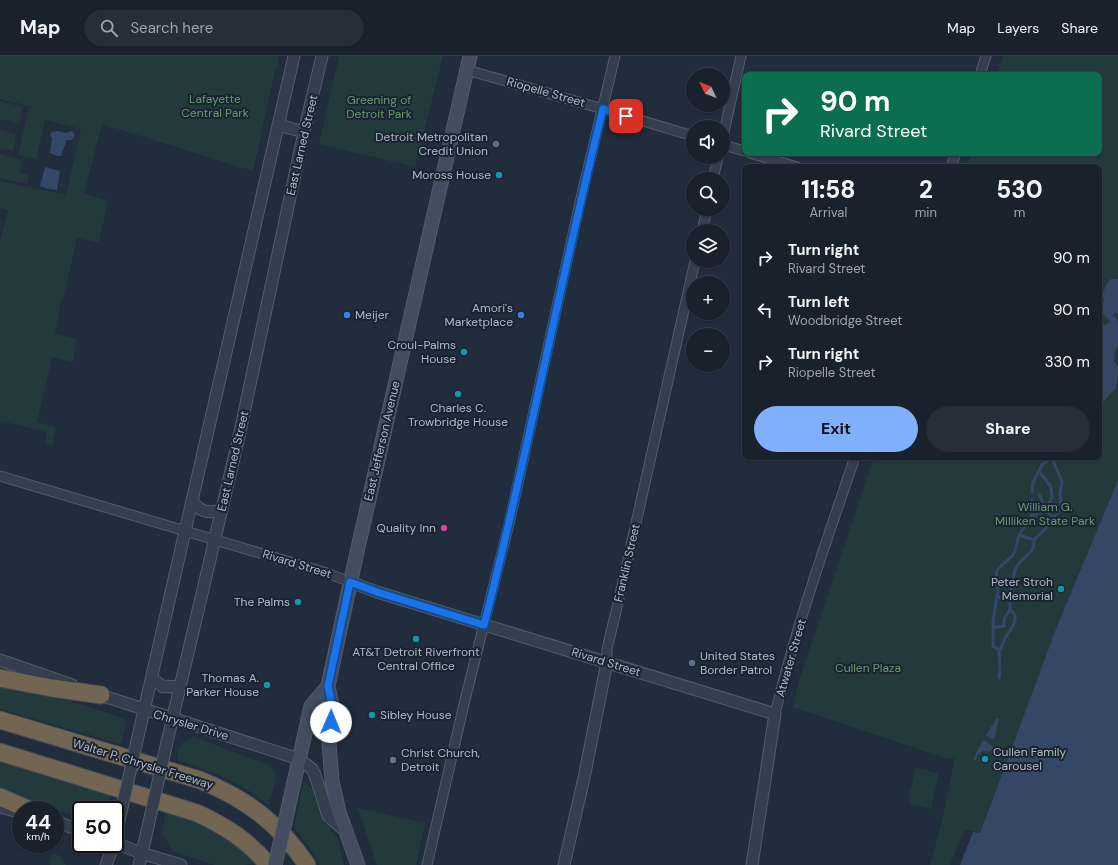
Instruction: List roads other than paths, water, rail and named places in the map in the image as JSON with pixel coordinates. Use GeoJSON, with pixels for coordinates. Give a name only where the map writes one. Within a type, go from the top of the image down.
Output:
{"type":"FeatureCollection","features":[{"type":"Feature","properties":{"kind":"highway"},"geometry":{"type":"LineString","coordinates":[[0,678],[100,695]]}},
{"type":"Feature","properties":{"kind":"highway","name":"Walter P. Chrysler Freeway"},"geometry":{"type":"LineString","coordinates":[[0,720],[200,780],[215,786],[244,802],[268,819],[298,852],[307,865]]}},
{"type":"Feature","properties":{"kind":"highway"},"geometry":{"type":"LineString","coordinates":[[0,752],[210,819],[250,845],[268,865]]}},
{"type":"Feature","properties":{"kind":"highway"},"geometry":{"type":"LineString","coordinates":[[0,797],[12,802]]}},
{"type":"Feature","properties":{"kind":"main road","name":"East Jefferson Avenue"},"geometry":{"type":"LineString","coordinates":[[355,864],[334,793],[330,768],[329,738],[333,710],[328,686],[350,582],[470,56]]}},
{"type":"Feature","properties":{"kind":"main road","name":"East Jefferson Avenue"},"geometry":{"type":"LineString","coordinates":[[275,865],[311,706],[328,686]]}},
{"type":"Feature","properties":{"kind":"street"},"geometry":{"type":"LineString","coordinates":[[123,801],[294,56]]}},
{"type":"Feature","properties":{"kind":"street","name":"East Larned Street"},"geometry":{"type":"LineString","coordinates":[[139,865],[172,718],[238,441],[304,132],[322,56]]}},
{"type":"Feature","properties":{"kind":"street"},"geometry":{"type":"LineString","coordinates":[[427,865],[464,704],[509,524],[581,198],[615,56]]}},
{"type":"Feature","properties":{"kind":"street"},"geometry":{"type":"LineString","coordinates":[[727,120],[741,56]]}},
{"type":"Feature","properties":{"kind":"street"},"geometry":{"type":"LineString","coordinates":[[981,72],[986,56]]}},
{"type":"Feature","properties":{"kind":"street","name":"Riopelle Street"},"geometry":{"type":"LineString","coordinates":[[467,70],[686,134]]}},
{"type":"Feature","properties":{"kind":"street"},"geometry":{"type":"LineString","coordinates":[[278,125],[304,132]]}},
{"type":"Feature","properties":{"kind":"street"},"geometry":{"type":"LineString","coordinates":[[730,147],[742,151]]}},
{"type":"Feature","properties":{"kind":"street"},"geometry":{"type":"LineString","coordinates":[[760,156],[787,164]]}},
{"type":"Feature","properties":{"kind":"street","name":"Franklin Street"},"geometry":{"type":"LineString","coordinates":[[564,865],[584,778],[607,662],[607,649],[693,268]]}},
{"type":"Feature","properties":{"kind":"street","name":"Atwater Street"},"geometry":{"type":"LineString","coordinates":[[752,865],[775,714],[825,544],[854,460]]}},
{"type":"Feature","properties":{"kind":"street","name":"Rivard Street"},"geometry":{"type":"LineString","coordinates":[[0,476],[327,573],[377,592],[775,714]]}},
{"type":"Feature","properties":{"kind":"street"},"geometry":{"type":"LineString","coordinates":[[192,500],[197,507],[204,512],[221,510]]}},
{"type":"Feature","properties":{"kind":"street","name":"Chrysler Drive"},"geometry":{"type":"LineString","coordinates":[[0,660],[144,710],[299,759],[312,770],[315,775],[328,816],[345,831]]}},
{"type":"Feature","properties":{"kind":"street"},"geometry":{"type":"LineString","coordinates":[[152,678],[164,687],[180,686]]}},
{"type":"Feature","properties":{"kind":"street"},"geometry":{"type":"LineString","coordinates":[[0,807],[12,810]]}},
{"type":"Feature","properties":{"kind":"street"},"geometry":{"type":"LineString","coordinates":[[124,846],[181,865]]}},
{"type":"Feature","properties":{"kind":"street"},"geometry":{"type":"LineString","coordinates":[[106,865],[111,853]]}},
{"type":"Feature","properties":{"kind":"water"},"geometry":{"type":"Polygon","coordinates":[[[58,131],[66,133],[72,131],[75,135],[72,140],[67,140],[61,156],[50,153],[52,137],[50,137],[51,132],[58,131]]]}},
{"type":"Feature","properties":{"kind":"water"},"geometry":{"type":"Polygon","coordinates":[[[45,167],[60,171],[57,190],[40,186],[45,167]]]}},
{"type":"Feature","properties":{"kind":"water"},"geometry":{"type":"Polygon","coordinates":[[[1111,279],[1118,279],[1118,313],[1113,315],[1117,319],[1118,325],[1118,346],[1115,351],[1114,361],[1118,367],[1116,388],[1102,403],[1102,325],[1107,324],[1110,321],[1102,312],[1104,299],[1102,296],[1106,285],[1111,279]]]}},
{"type":"Feature","properties":{"kind":"water"},"geometry":{"type":"Polygon","coordinates":[[[1118,480],[1118,865],[960,865],[973,832],[980,833],[1057,626],[1118,480]]]}},
{"type":"Feature","properties":{"kind":"water"},"geometry":{"type":"Polygon","coordinates":[[[997,718],[999,719],[994,740],[986,735],[997,718]]]}},
{"type":"Feature","properties":{"kind":"water"},"geometry":{"type":"Polygon","coordinates":[[[983,740],[993,746],[991,752],[982,751],[977,756],[976,761],[973,759],[983,740]]]}},
{"type":"Feature","properties":{"kind":"waterway"},"geometry":{"type":"LineString","coordinates":[[1032,492],[1033,482],[1042,465],[1048,460]]}},
{"type":"Feature","properties":{"kind":"waterway"},"geometry":{"type":"LineString","coordinates":[[997,597],[1010,598],[1013,577],[1019,562],[1031,552],[1033,549],[1034,540],[1049,525],[1059,511],[1062,482],[1053,460]]}},
{"type":"Feature","properties":{"kind":"waterway"},"geometry":{"type":"LineString","coordinates":[[1031,519],[1046,510],[1052,497],[1051,487],[1039,471]]}},
{"type":"Feature","properties":{"kind":"waterway"},"geometry":{"type":"LineString","coordinates":[[1039,494],[1046,510],[1054,519]]}},
{"type":"Feature","properties":{"kind":"waterway"},"geometry":{"type":"LineString","coordinates":[[999,678],[999,650],[993,646],[993,621],[998,590],[996,573],[1015,551],[1019,535],[1033,513],[1032,500]]}},
{"type":"Feature","properties":{"kind":"waterway"},"geometry":{"type":"LineString","coordinates":[[1019,535],[1034,540]]}},
{"type":"Feature","properties":{"kind":"waterway"},"geometry":{"type":"LineString","coordinates":[[993,628],[1004,626],[1005,617],[1010,610],[1010,598]]}},
{"type":"Feature","properties":{"kind":"waterway"},"geometry":{"type":"LineString","coordinates":[[999,650],[1014,624],[1015,617],[1010,610]]}},
{"type":"Feature","properties":{"kind":"place","name":"Detroit Metropolitan Credit Union"},"geometry":{"type":"Point","coordinates":[496,144]}},
{"type":"Feature","properties":{"kind":"place","name":"Moross House"},"geometry":{"type":"Point","coordinates":[499,175]}},
{"type":"Feature","properties":{"kind":"place","name":"Meijer"},"geometry":{"type":"Point","coordinates":[347,315]}},
{"type":"Feature","properties":{"kind":"place","name":"Amori's Marketplace"},"geometry":{"type":"Point","coordinates":[521,315]}},
{"type":"Feature","properties":{"kind":"place","name":"Croul-Palms House"},"geometry":{"type":"Point","coordinates":[464,352]}},
{"type":"Feature","properties":{"kind":"place","name":"Charles C. Trowbridge House"},"geometry":{"type":"Point","coordinates":[458,394]}},
{"type":"Feature","properties":{"kind":"place","name":"Quality Inn"},"geometry":{"type":"Point","coordinates":[444,528]}},
{"type":"Feature","properties":{"kind":"place","name":"Peter Stroh Memorial"},"geometry":{"type":"Point","coordinates":[1061,589]}},
{"type":"Feature","properties":{"kind":"place","name":"The Palms"},"geometry":{"type":"Point","coordinates":[298,602]}},
{"type":"Feature","properties":{"kind":"place","name":"AT&T Detroit Riverfront Central Office"},"geometry":{"type":"Point","coordinates":[416,639]}},
{"type":"Feature","properties":{"kind":"place","name":"United States Border Patrol"},"geometry":{"type":"Point","coordinates":[692,663]}},
{"type":"Feature","properties":{"kind":"place","name":"Thomas A. Parker House"},"geometry":{"type":"Point","coordinates":[267,685]}},
{"type":"Feature","properties":{"kind":"place","name":"Sibley House"},"geometry":{"type":"Point","coordinates":[372,715]}},
{"type":"Feature","properties":{"kind":"place","name":"Cullen Family Carousel"},"geometry":{"type":"Point","coordinates":[985,759]}},
{"type":"Feature","properties":{"kind":"place","name":"Christ Church, Detroit"},"geometry":{"type":"Point","coordinates":[393,760]}},
{"type":"Feature","properties":{"kind":"park label","name":"Lafayette Central Park"},"geometry":{"type":"Point","coordinates":[215,106]}},
{"type":"Feature","properties":{"kind":"park label","name":"Greening of Detroit Park"},"geometry":{"type":"Point","coordinates":[379,107]}},
{"type":"Feature","properties":{"kind":"park label","name":"William G. Milliken State Park"},"geometry":{"type":"Point","coordinates":[1045,514]}},
{"type":"Feature","properties":{"kind":"park label","name":"Cullen Plaza"},"geometry":{"type":"Point","coordinates":[868,668]}}]}
